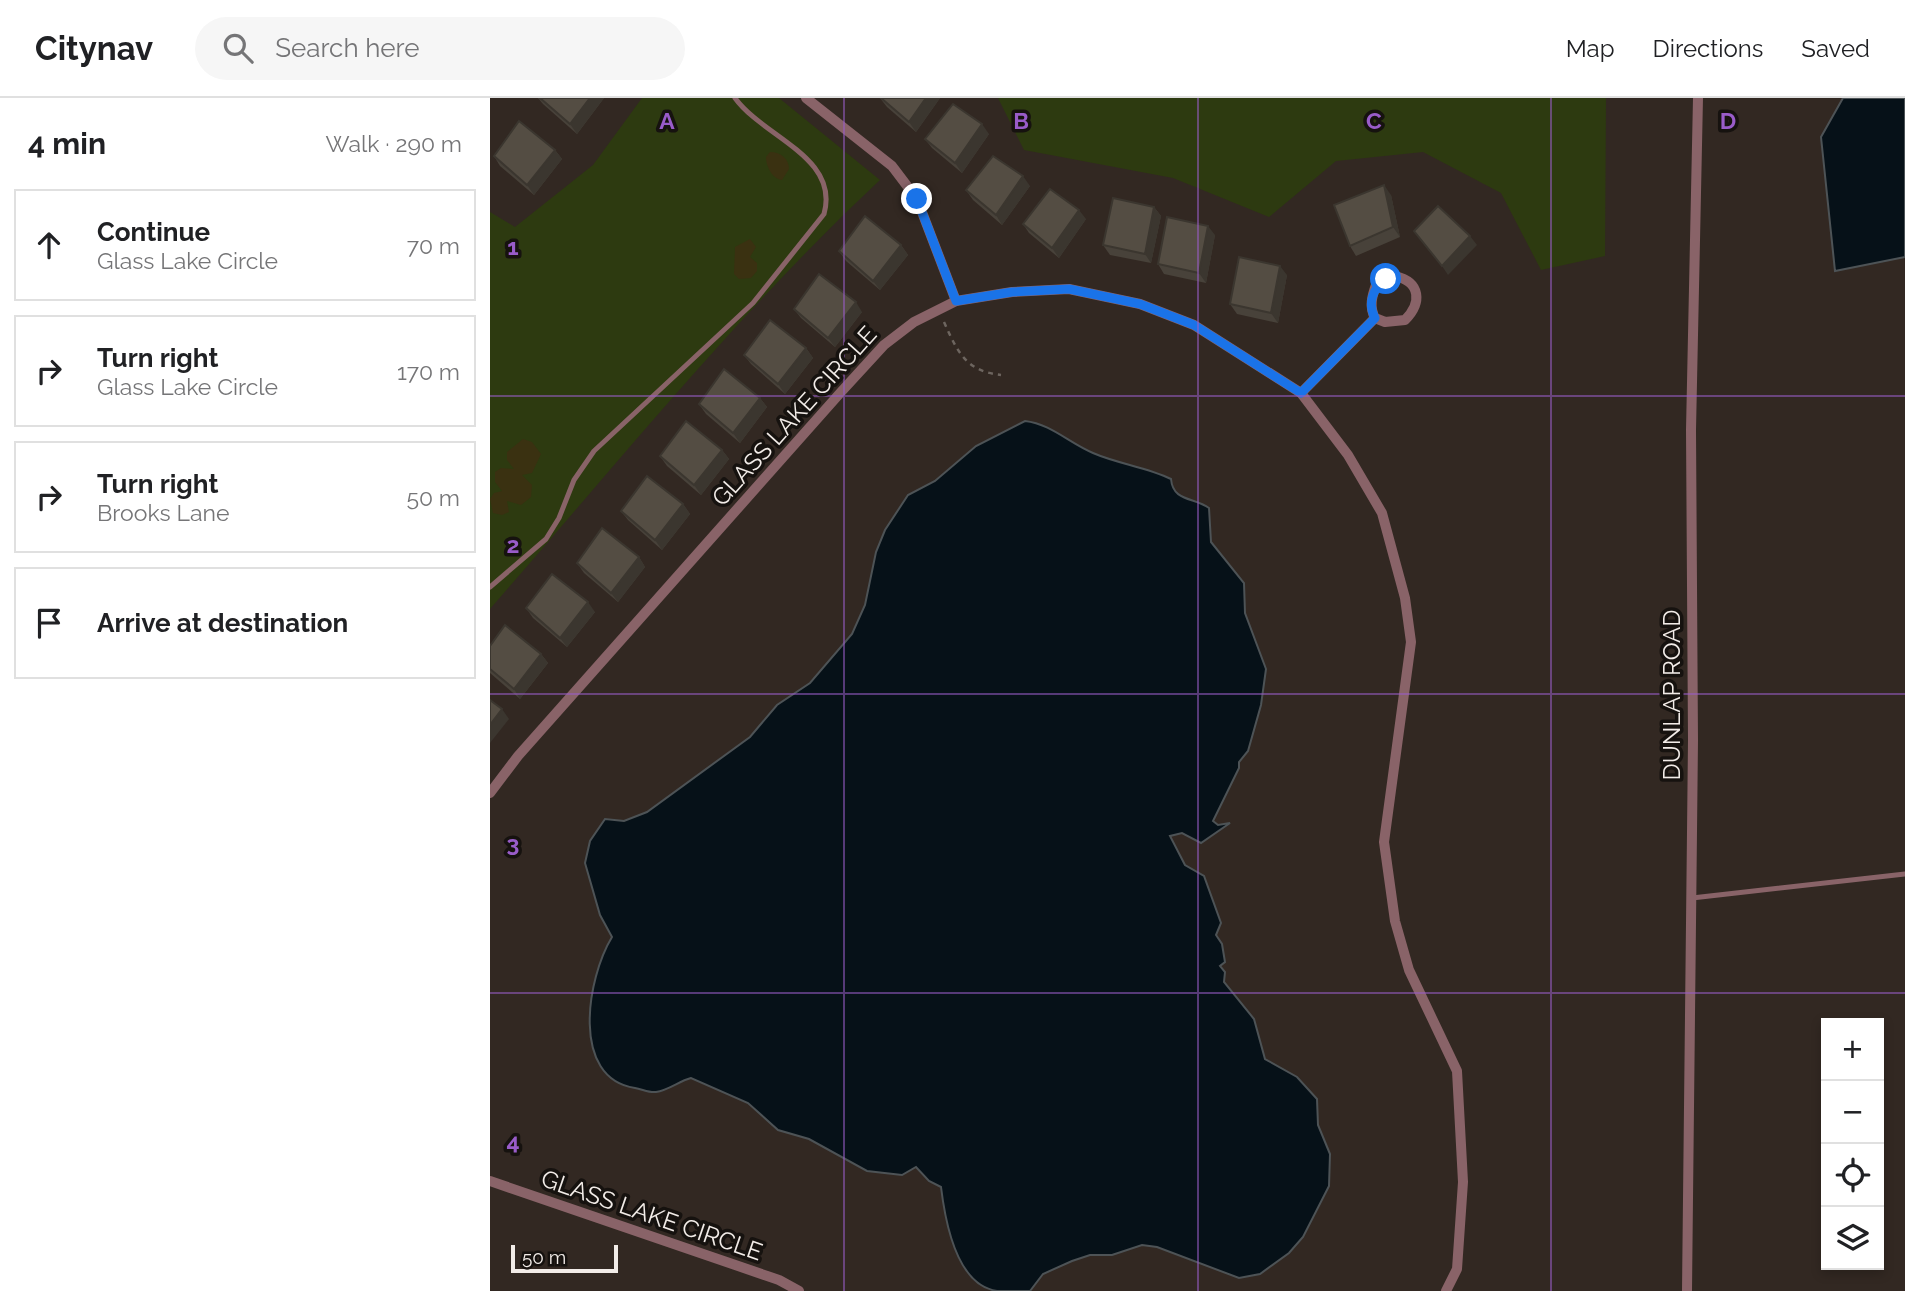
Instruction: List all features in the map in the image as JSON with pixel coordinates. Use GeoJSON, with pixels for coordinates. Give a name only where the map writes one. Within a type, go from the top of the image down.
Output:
{"type":"FeatureCollection","features":[{"type":"Feature","properties":{"kind":"street"},"geometry":{"type":"LineString","coordinates":[[806,98],[892,166],[917,199],[956,301]]}},
{"type":"Feature","properties":{"kind":"street","name":"DUNLAP ROAD"},"geometry":{"type":"LineString","coordinates":[[1687,1291],[1692,898],[1691,430],[1698,98]]}},
{"type":"Feature","properties":{"kind":"street"},"geometry":{"type":"LineString","coordinates":[[1395,276],[1412,283],[1418,292],[1417,303],[1405,320],[1385,322],[1375,318],[1371,303],[1376,285],[1395,276]]}},
{"type":"Feature","properties":{"kind":"street","name":"GLASS LAKE CIRCLE"},"geometry":{"type":"LineString","coordinates":[[490,793],[518,756],[884,345],[914,322],[956,301],[1012,292],[1069,289],[1140,304],[1194,325],[1301,393],[1348,455],[1382,513],[1405,598],[1411,642],[1384,842],[1395,921],[1409,970],[1457,1071],[1463,1182],[1457,1269],[1446,1291]]}},
{"type":"Feature","properties":{"kind":"street"},"geometry":{"type":"LineString","coordinates":[[1301,393],[1375,318]]}},
{"type":"Feature","properties":{"kind":"street","name":"GLASS LAKE CIRCLE"},"geometry":{"type":"LineString","coordinates":[[490,1181],[779,1280],[799,1291]]}},
{"type":"Feature","properties":{"kind":"lane"},"geometry":{"type":"LineString","coordinates":[[490,587],[546,539],[559,518],[573,480],[594,451],[752,303],[824,214],[829,197],[819,170],[755,121],[735,98]]}},
{"type":"Feature","properties":{"kind":"lane"},"geometry":{"type":"LineString","coordinates":[[1692,898],[1905,874]]}},
{"type":"Feature","properties":{"kind":"path"},"geometry":{"type":"LineString","coordinates":[[938,310],[965,361],[984,373],[1001,374]]}},
{"type":"Feature","properties":{"kind":"green space"},"geometry":{"type":"Polygon","coordinates":[[[642,98],[779,98],[880,180],[777,282],[632,444],[490,609],[490,212],[515,227],[593,165],[642,98]]]}},
{"type":"Feature","properties":{"kind":"green space"},"geometry":{"type":"Polygon","coordinates":[[[998,98],[1606,98],[1605,256],[1541,270],[1501,193],[1423,152],[1336,161],[1269,217],[1173,178],[1024,150],[998,98]]]}},
{"type":"Feature","properties":{"kind":"sand"},"geometry":{"type":"Polygon","coordinates":[[[770,152],[781,155],[788,162],[789,169],[782,180],[775,177],[768,168],[766,157],[770,152]]]}},
{"type":"Feature","properties":{"kind":"sand"},"geometry":{"type":"Polygon","coordinates":[[[750,239],[756,247],[750,257],[757,263],[757,271],[751,278],[739,279],[734,274],[735,247],[750,239]]]}},
{"type":"Feature","properties":{"kind":"sand"},"geometry":{"type":"Polygon","coordinates":[[[523,439],[532,442],[541,454],[532,473],[522,475],[532,485],[531,497],[521,505],[507,501],[509,512],[502,515],[493,513],[490,499],[494,493],[502,491],[495,482],[495,472],[501,468],[514,469],[507,460],[507,452],[523,439]]]}},
{"type":"Feature","properties":{"kind":"shaded area"},"geometry":{"type":"Polygon","coordinates":[[[1843,98],[1905,98],[1905,257],[1835,271],[1821,137],[1843,98]]]}},
{"type":"Feature","properties":{"kind":"shaded area"},"geometry":{"type":"Polygon","coordinates":[[[1025,421],[1052,430],[1093,453],[1171,479],[1176,492],[1209,508],[1211,542],[1244,583],[1245,613],[1266,669],[1261,705],[1248,751],[1239,762],[1239,768],[1213,821],[1218,825],[1230,823],[1201,843],[1182,833],[1170,836],[1185,865],[1204,876],[1221,923],[1216,935],[1222,944],[1225,962],[1220,966],[1225,972],[1224,982],[1254,1019],[1265,1059],[1297,1077],[1317,1099],[1318,1125],[1330,1154],[1329,1186],[1303,1237],[1289,1253],[1260,1274],[1239,1278],[1157,1247],[1142,1245],[1112,1255],[1090,1255],[1072,1261],[1043,1274],[1030,1291],[997,1291],[983,1286],[962,1264],[950,1233],[941,1187],[929,1181],[916,1167],[902,1175],[867,1171],[809,1139],[778,1130],[748,1103],[691,1078],[653,1092],[635,1088],[614,1080],[600,1066],[593,1047],[591,1000],[603,955],[612,937],[600,915],[585,863],[590,841],[605,819],[624,821],[647,812],[750,737],[777,705],[810,683],[852,634],[865,605],[876,552],[885,530],[908,495],[935,481],[976,446],[1025,421]]]}},
{"type":"Feature","properties":{"kind":"building"},"geometry":{"type":"Polygon","coordinates":[[[540,98],[590,98],[570,124],[540,98]]]}},
{"type":"Feature","properties":{"kind":"building"},"geometry":{"type":"Polygon","coordinates":[[[881,98],[926,98],[909,122],[881,98]]]}},
{"type":"Feature","properties":{"kind":"building"},"geometry":{"type":"Polygon","coordinates":[[[953,104],[982,124],[955,163],[925,139],[953,104]]]}},
{"type":"Feature","properties":{"kind":"building"},"geometry":{"type":"Polygon","coordinates":[[[519,121],[555,150],[527,185],[494,156],[519,121]]]}},
{"type":"Feature","properties":{"kind":"building"},"geometry":{"type":"Polygon","coordinates":[[[993,156],[1023,176],[996,215],[966,190],[993,156]]]}},
{"type":"Feature","properties":{"kind":"building"},"geometry":{"type":"Polygon","coordinates":[[[1384,185],[1393,227],[1350,246],[1334,205],[1384,185]]]}},
{"type":"Feature","properties":{"kind":"building"},"geometry":{"type":"Polygon","coordinates":[[[1050,189],[1079,210],[1052,248],[1023,224],[1050,189]]]}},
{"type":"Feature","properties":{"kind":"building"},"geometry":{"type":"Polygon","coordinates":[[[1113,198],[1154,207],[1145,254],[1103,245],[1113,198]]]}},
{"type":"Feature","properties":{"kind":"building"},"geometry":{"type":"Polygon","coordinates":[[[1438,206],[1470,236],[1442,266],[1414,231],[1438,206]]]}},
{"type":"Feature","properties":{"kind":"building"},"geometry":{"type":"Polygon","coordinates":[[[865,216],[901,245],[873,281],[839,251],[865,216]]]}},
{"type":"Feature","properties":{"kind":"building"},"geometry":{"type":"Polygon","coordinates":[[[1167,217],[1208,226],[1199,273],[1158,264],[1167,217]]]}},
{"type":"Feature","properties":{"kind":"building"},"geometry":{"type":"Polygon","coordinates":[[[1239,257],[1280,266],[1271,313],[1230,304],[1239,257]]]}},
{"type":"Feature","properties":{"kind":"building"},"geometry":{"type":"Polygon","coordinates":[[[819,274],[856,302],[828,338],[794,309],[819,274]]]}},
{"type":"Feature","properties":{"kind":"building"},"geometry":{"type":"Polygon","coordinates":[[[770,320],[806,348],[778,384],[744,355],[770,320]]]}},
{"type":"Feature","properties":{"kind":"building"},"geometry":{"type":"Polygon","coordinates":[[[724,369],[760,398],[733,433],[699,404],[724,369]]]}},
{"type":"Feature","properties":{"kind":"building"},"geometry":{"type":"Polygon","coordinates":[[[686,421],[722,450],[694,485],[660,456],[686,421]]]}},
{"type":"Feature","properties":{"kind":"building"},"geometry":{"type":"Polygon","coordinates":[[[647,476],[683,504],[655,540],[621,511],[647,476]]]}},
{"type":"Feature","properties":{"kind":"building"},"geometry":{"type":"Polygon","coordinates":[[[602,528],[639,557],[611,593],[577,563],[602,528]]]}},
{"type":"Feature","properties":{"kind":"building"},"geometry":{"type":"Polygon","coordinates":[[[552,574],[588,602],[560,638],[526,608],[552,574]]]}},
{"type":"Feature","properties":{"kind":"building"},"geometry":{"type":"Polygon","coordinates":[[[505,625],[541,654],[514,689],[490,669],[490,646],[505,625]]]}},
{"type":"Feature","properties":{"kind":"building"},"geometry":{"type":"Polygon","coordinates":[[[490,700],[502,709],[490,725],[490,700]]]}},
{"type":"Feature","properties":{"kind":"route"},"geometry":{"type":"LineString","coordinates":[[917,199],[935,238],[956,301],[1012,292],[1069,289],[1140,304],[1194,325],[1301,393],[1375,318],[1371,312],[1372,295],[1376,285],[1386,279]]}}]}
